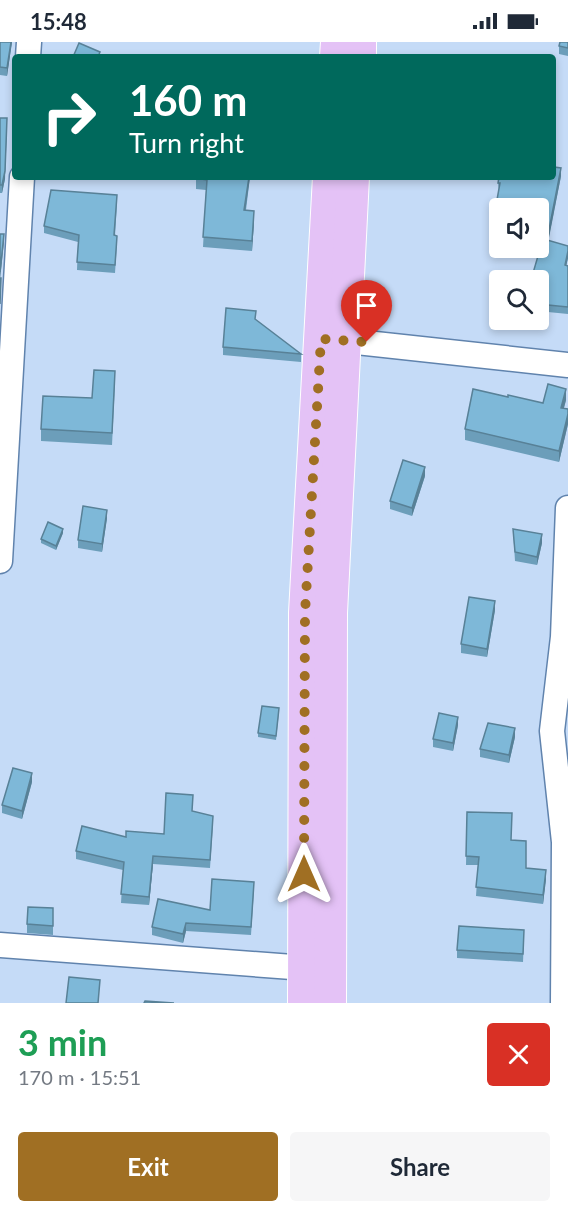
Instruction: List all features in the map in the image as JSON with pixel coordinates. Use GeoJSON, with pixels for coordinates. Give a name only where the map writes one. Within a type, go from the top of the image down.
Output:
{"type":"FeatureCollection","features":[{"type":"Feature","properties":{"kind":"main road"},"geometry":{"type":"LineString","coordinates":[[329,180],[333,339]]}},
{"type":"Feature","properties":{"kind":"main road"},"geometry":{"type":"LineString","coordinates":[[330,1003],[317,969],[305,613],[333,339],[353,180]]}},
{"type":"Feature","properties":{"kind":"main road"},"geometry":{"type":"LineString","coordinates":[[304,1003],[317,969]]}},
{"type":"Feature","properties":{"kind":"street"},"geometry":{"type":"LineString","coordinates":[[0,561],[14,188]]}},
{"type":"Feature","properties":{"kind":"street"},"geometry":{"type":"LineString","coordinates":[[333,339],[568,365]]}},
{"type":"Feature","properties":{"kind":"street"},"geometry":{"type":"LineString","coordinates":[[562,1003],[565,975],[564,842],[552,731],[563,637],[568,508]]}},
{"type":"Feature","properties":{"kind":"street"},"geometry":{"type":"LineString","coordinates":[[0,945],[317,969]]}},
{"type":"Feature","properties":{"kind":"building"},"geometry":{"type":"Polygon","coordinates":[[[0,42],[11,42],[7,68],[0,67],[0,42]]]}},
{"type":"Feature","properties":{"kind":"building"},"geometry":{"type":"Polygon","coordinates":[[[560,42],[568,42],[568,48],[559,46],[560,42]]]}},
{"type":"Feature","properties":{"kind":"building"},"geometry":{"type":"Polygon","coordinates":[[[79,43],[100,52],[99,54],[74,54],[79,43]]]}},
{"type":"Feature","properties":{"kind":"building"},"geometry":{"type":"Polygon","coordinates":[[[0,118],[7,118],[5,171],[2,185],[0,185],[0,118]]]}},
{"type":"Feature","properties":{"kind":"building"},"geometry":{"type":"Polygon","coordinates":[[[556,167],[561,168],[549,230],[549,198],[497,198],[498,180],[556,180],[556,167]]]}},
{"type":"Feature","properties":{"kind":"building"},"geometry":{"type":"Polygon","coordinates":[[[207,180],[249,180],[244,210],[254,211],[252,241],[203,237],[207,180]]]}},
{"type":"Feature","properties":{"kind":"building"},"geometry":{"type":"Polygon","coordinates":[[[51,190],[117,195],[114,235],[117,236],[115,265],[77,262],[79,235],[44,226],[51,190]]]}},
{"type":"Feature","properties":{"kind":"building"},"geometry":{"type":"Polygon","coordinates":[[[0,234],[4,234],[0,272],[0,234]]]}},
{"type":"Feature","properties":{"kind":"building"},"geometry":{"type":"Polygon","coordinates":[[[549,241],[568,246],[565,265],[568,266],[568,307],[549,305],[549,270],[534,270],[537,258],[549,258],[549,241]]]}},
{"type":"Feature","properties":{"kind":"building"},"geometry":{"type":"Polygon","coordinates":[[[226,308],[256,311],[255,319],[301,354],[223,347],[226,308]]]}},
{"type":"Feature","properties":{"kind":"building"},"geometry":{"type":"Polygon","coordinates":[[[94,370],[115,371],[112,433],[41,429],[43,396],[92,398],[94,370]]]}},
{"type":"Feature","properties":{"kind":"building"},"geometry":{"type":"Polygon","coordinates":[[[548,384],[566,389],[561,408],[568,409],[568,414],[559,451],[465,429],[473,389],[543,403],[548,384]]]}},
{"type":"Feature","properties":{"kind":"building"},"geometry":{"type":"Polygon","coordinates":[[[403,460],[425,467],[412,508],[390,501],[403,460]]]}},
{"type":"Feature","properties":{"kind":"building"},"geometry":{"type":"Polygon","coordinates":[[[83,506],[107,510],[102,544],[78,540],[83,506]]]}},
{"type":"Feature","properties":{"kind":"building"},"geometry":{"type":"Polygon","coordinates":[[[48,522],[63,529],[56,546],[41,539],[48,522]]]}},
{"type":"Feature","properties":{"kind":"building"},"geometry":{"type":"Polygon","coordinates":[[[513,529],[542,534],[537,557],[515,552],[513,529]]]}},
{"type":"Feature","properties":{"kind":"building"},"geometry":{"type":"Polygon","coordinates":[[[469,597],[495,601],[487,649],[461,644],[469,597]]]}},
{"type":"Feature","properties":{"kind":"building"},"geometry":{"type":"Polygon","coordinates":[[[262,706],[279,708],[276,736],[258,733],[262,706]]]}},
{"type":"Feature","properties":{"kind":"building"},"geometry":{"type":"Polygon","coordinates":[[[439,713],[458,717],[453,743],[433,739],[439,713]]]}},
{"type":"Feature","properties":{"kind":"building"},"geometry":{"type":"Polygon","coordinates":[[[488,723],[515,728],[509,755],[480,749],[488,723]]]}},
{"type":"Feature","properties":{"kind":"building"},"geometry":{"type":"Polygon","coordinates":[[[13,768],[32,773],[22,811],[2,805],[13,768]]]}},
{"type":"Feature","properties":{"kind":"building"},"geometry":{"type":"Polygon","coordinates":[[[166,793],[193,795],[192,811],[213,816],[210,860],[153,856],[149,897],[121,894],[124,862],[76,851],[82,826],[126,837],[126,831],[164,834],[166,793]]]}},
{"type":"Feature","properties":{"kind":"building"},"geometry":{"type":"Polygon","coordinates":[[[467,812],[512,813],[511,840],[526,841],[526,868],[546,870],[543,895],[476,887],[479,857],[466,856],[467,812]]]}},
{"type":"Feature","properties":{"kind":"building"},"geometry":{"type":"Polygon","coordinates":[[[212,879],[254,882],[251,927],[186,923],[183,934],[152,927],[158,899],[210,910],[212,879]]]}},
{"type":"Feature","properties":{"kind":"building"},"geometry":{"type":"Polygon","coordinates":[[[28,907],[53,908],[53,926],[27,924],[28,907]]]}},
{"type":"Feature","properties":{"kind":"building"},"geometry":{"type":"Polygon","coordinates":[[[459,926],[524,930],[523,954],[457,950],[459,926]]]}},
{"type":"Feature","properties":{"kind":"building"},"geometry":{"type":"Polygon","coordinates":[[[69,977],[100,980],[98,1003],[66,1003],[69,977]]]}},
{"type":"Feature","properties":{"kind":"building"},"geometry":{"type":"Polygon","coordinates":[[[145,1001],[174,1003],[144,1003],[145,1001]]]}},
{"type":"Feature","properties":{"kind":"route"},"geometry":{"type":"LineString","coordinates":[[304,874],[305,613],[321,339],[367,342]]}}]}
